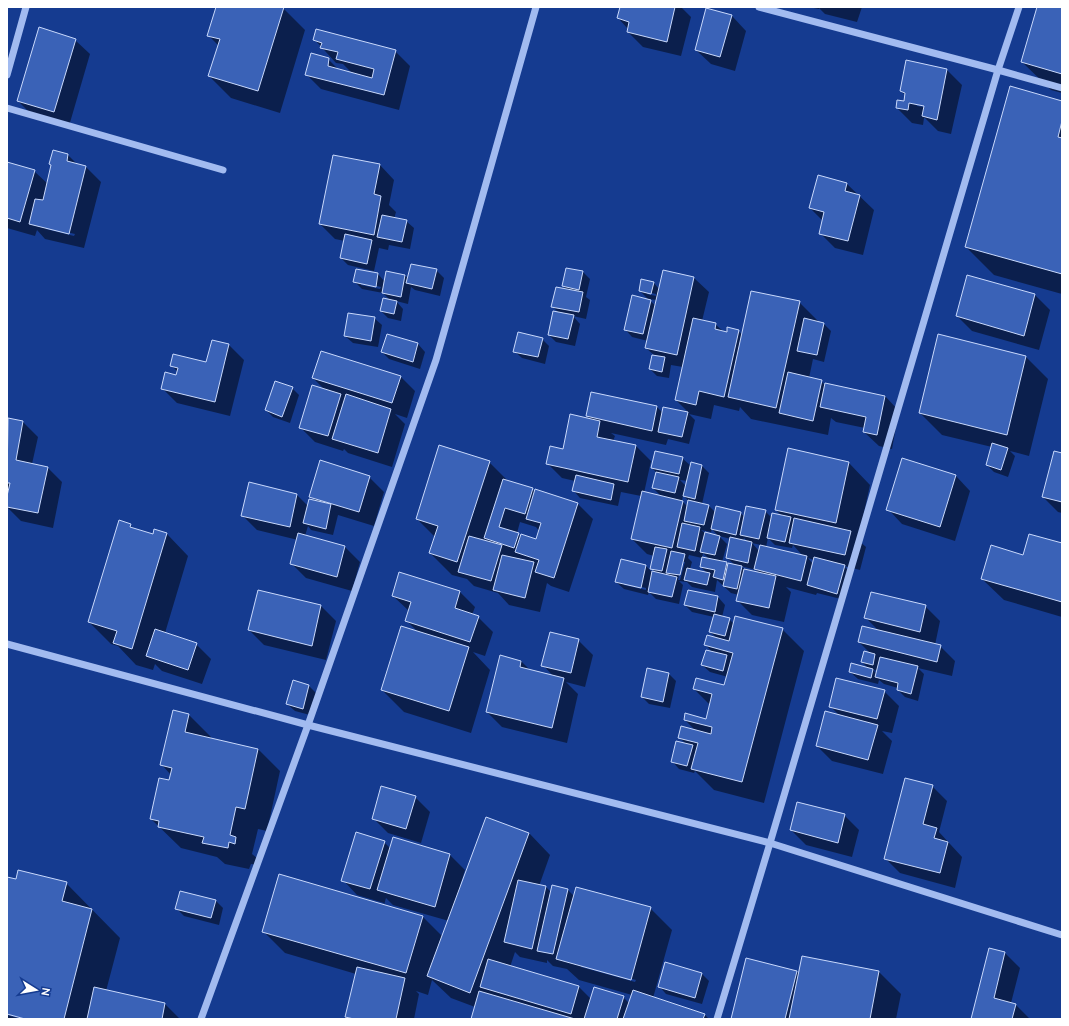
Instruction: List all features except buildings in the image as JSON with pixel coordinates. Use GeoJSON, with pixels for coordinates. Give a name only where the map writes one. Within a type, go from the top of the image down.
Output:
{"type":"FeatureCollection","features":[{"type":"Feature","properties":{"kind":"street"},"geometry":{"type":"LineString","coordinates":[[7,75],[26,7]]}},
{"type":"Feature","properties":{"kind":"street"},"geometry":{"type":"LineString","coordinates":[[201,1019],[308,725],[436,360],[536,7]]}},
{"type":"Feature","properties":{"kind":"street"},"geometry":{"type":"LineString","coordinates":[[760,7],[1062,88]]}},
{"type":"Feature","properties":{"kind":"street"},"geometry":{"type":"LineString","coordinates":[[717,1019],[998,70],[1019,7]]}},
{"type":"Feature","properties":{"kind":"street"},"geometry":{"type":"LineString","coordinates":[[7,108],[223,170]]}},
{"type":"Feature","properties":{"kind":"street"},"geometry":{"type":"LineString","coordinates":[[7,644],[308,725],[770,843],[1062,935]]}}]}
